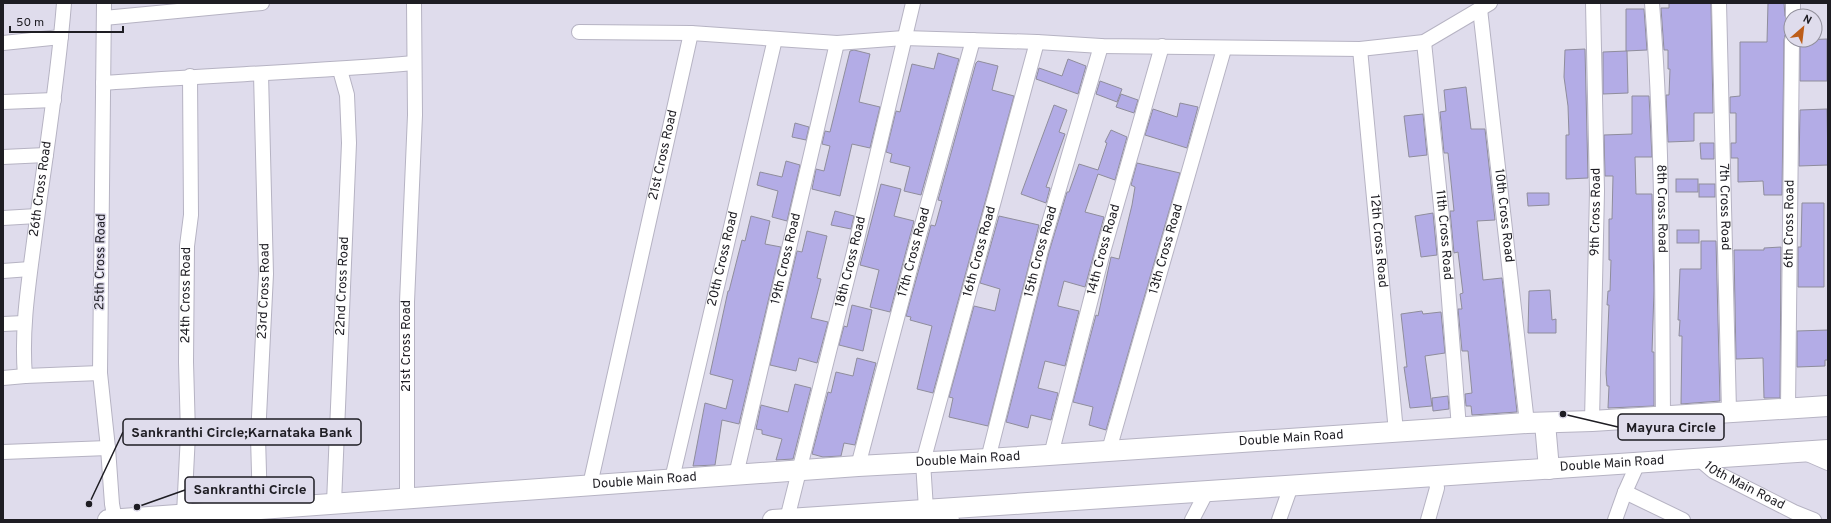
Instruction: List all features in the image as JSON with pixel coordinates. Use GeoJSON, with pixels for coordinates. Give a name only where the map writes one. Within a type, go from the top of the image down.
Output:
{"type":"FeatureCollection","features":[{"type":"Feature","properties":{"kind":"street","name":"26th Cross Road"},"geometry":{"type":"LineString","coordinates":[[25,376],[23,347],[24,323],[37,216],[54,100],[64,3]]}},
{"type":"Feature","properties":{"kind":"street","name":"25th Cross Road"},"geometry":{"type":"LineString","coordinates":[[104,3],[100,373],[112,504],[115,520]]}},
{"type":"Feature","properties":{"kind":"street"},"geometry":{"type":"LineString","coordinates":[[104,18],[262,3]]}},
{"type":"Feature","properties":{"kind":"street","name":"21st Cross Road"},"geometry":{"type":"LineString","coordinates":[[407,498],[407,302],[415,115],[414,3]]}},
{"type":"Feature","properties":{"kind":"street","name":"18th Cross Road"},"geometry":{"type":"LineString","coordinates":[[780,520],[799,471],[854,252],[913,3]]}},
{"type":"Feature","properties":{"kind":"street","name":"9th Cross Road"},"geometry":{"type":"LineString","coordinates":[[1592,421],[1597,191],[1593,3]]}},
{"type":"Feature","properties":{"kind":"street","name":"8th Cross Road"},"geometry":{"type":"LineString","coordinates":[[1652,3],[1657,62],[1662,239],[1662,415]]}},
{"type":"Feature","properties":{"kind":"street","name":"7th Cross Road"},"geometry":{"type":"LineString","coordinates":[[1719,3],[1729,411]]}},
{"type":"Feature","properties":{"kind":"street"},"geometry":{"type":"LineString","coordinates":[[579,32],[691,33],[838,43],[904,38],[1038,42],[1101,46],[1360,50],[1424,42],[1485,6]]}},
{"type":"Feature","properties":{"kind":"street","name":"10th Cross Road"},"geometry":{"type":"LineString","coordinates":[[1485,6],[1536,423]]}},
{"type":"Feature","properties":{"kind":"street","name":"21st Cross Road"},"geometry":{"type":"LineString","coordinates":[[590,485],[691,33]]}},
{"type":"Feature","properties":{"kind":"street"},"geometry":{"type":"LineString","coordinates":[[3,43],[61,37]]}},
{"type":"Feature","properties":{"kind":"street","name":"20th Cross Road"},"geometry":{"type":"LineString","coordinates":[[672,479],[775,39]]}},
{"type":"Feature","properties":{"kind":"street","name":"17th Cross Road"},"geometry":{"type":"LineString","coordinates":[[858,466],[973,40]]}},
{"type":"Feature","properties":{"kind":"street","name":"16th Cross Road"},"geometry":{"type":"LineString","coordinates":[[938,513],[923,462],[1038,42]]}},
{"type":"Feature","properties":{"kind":"street","name":"11th Cross Road"},"geometry":{"type":"LineString","coordinates":[[1424,42],[1444,236],[1459,428]]}},
{"type":"Feature","properties":{"kind":"street","name":"19th Cross Road"},"geometry":{"type":"LineString","coordinates":[[736,475],[838,43]]}},
{"type":"Feature","properties":{"kind":"street","name":"15th Cross Road"},"geometry":{"type":"LineString","coordinates":[[988,459],[1041,250],[1101,46]]}},
{"type":"Feature","properties":{"kind":"street","name":"14th Cross Road"},"geometry":{"type":"LineString","coordinates":[[1051,455],[1103,252],[1162,46]]}},
{"type":"Feature","properties":{"kind":"street","name":"6th Cross Road"},"geometry":{"type":"LineString","coordinates":[[1788,407],[1792,48]]}},
{"type":"Feature","properties":{"kind":"street","name":"13th Cross Road"},"geometry":{"type":"LineString","coordinates":[[1109,450],[1224,49]]}},
{"type":"Feature","properties":{"kind":"street","name":"12th Cross Road"},"geometry":{"type":"LineString","coordinates":[[1360,50],[1396,432]]}},
{"type":"Feature","properties":{"kind":"street"},"geometry":{"type":"LineString","coordinates":[[103,83],[190,76],[340,70],[414,64]]}},
{"type":"Feature","properties":{"kind":"street","name":"22nd Cross Road"},"geometry":{"type":"LineString","coordinates":[[334,503],[349,143],[348,95],[340,70]]}},
{"type":"Feature","properties":{"kind":"street","name":"23rd Cross Road"},"geometry":{"type":"LineString","coordinates":[[260,508],[258,437],[266,274],[261,74]]}},
{"type":"Feature","properties":{"kind":"street","name":"24th Cross Road"},"geometry":{"type":"LineString","coordinates":[[184,514],[188,434],[186,362],[188,246],[191,215],[190,76]]}},
{"type":"Feature","properties":{"kind":"street"},"geometry":{"type":"LineString","coordinates":[[3,102],[54,100]]}},
{"type":"Feature","properties":{"kind":"street"},"geometry":{"type":"LineString","coordinates":[[3,157],[46,155]]}},
{"type":"Feature","properties":{"kind":"street"},"geometry":{"type":"LineString","coordinates":[[3,218],[37,216]]}},
{"type":"Feature","properties":{"kind":"street"},"geometry":{"type":"LineString","coordinates":[[3,271],[30,269]]}},
{"type":"Feature","properties":{"kind":"street"},"geometry":{"type":"LineString","coordinates":[[3,324],[24,323]]}},
{"type":"Feature","properties":{"kind":"street"},"geometry":{"type":"LineString","coordinates":[[3,378],[100,373]]}},
{"type":"Feature","properties":{"kind":"street","name":"Double Main Road"},"geometry":{"type":"LineString","coordinates":[[108,520],[858,466],[988,459],[1536,423],[1592,421],[1788,407],[1828,406]]}},
{"type":"Feature","properties":{"kind":"street"},"geometry":{"type":"LineString","coordinates":[[1536,423],[1550,469]]}},
{"type":"Feature","properties":{"kind":"street"},"geometry":{"type":"LineString","coordinates":[[3,452],[108,448]]}},
{"type":"Feature","properties":{"kind":"street","name":"Double Main Road"},"geometry":{"type":"LineString","coordinates":[[780,520],[938,513],[1207,491],[1828,450]]}},
{"type":"Feature","properties":{"kind":"street"},"geometry":{"type":"LineString","coordinates":[[1803,452],[1828,463]]}},
{"type":"Feature","properties":{"kind":"street","name":"10th Main Road"},"geometry":{"type":"LineString","coordinates":[[1699,459],[1713,471],[1794,512],[1814,520]]}},
{"type":"Feature","properties":{"kind":"street"},"geometry":{"type":"LineString","coordinates":[[1615,520],[1625,492],[1638,463]]}},
{"type":"Feature","properties":{"kind":"street"},"geometry":{"type":"LineString","coordinates":[[1428,520],[1438,488],[1435,476]]}},
{"type":"Feature","properties":{"kind":"street"},"geometry":{"type":"LineString","coordinates":[[1279,520],[1291,486]]}},
{"type":"Feature","properties":{"kind":"street"},"geometry":{"type":"LineString","coordinates":[[1192,520],[1207,491]]}},
{"type":"Feature","properties":{"kind":"street"},"geometry":{"type":"LineString","coordinates":[[1625,492],[1683,520]]}},
{"type":"Feature","properties":{"kind":"building"},"geometry":{"type":"Polygon","coordinates":[[[1669,3],[1711,3],[1713,113],[1694,113],[1694,141],[1668,142],[1666,95],[1669,95],[1670,69],[1668,69],[1668,50],[1664,50],[1661,8],[1669,8],[1669,3]]]}},
{"type":"Feature","properties":{"kind":"building"},"geometry":{"type":"Polygon","coordinates":[[[1768,3],[1784,3],[1782,195],[1764,195],[1763,181],[1738,182],[1738,158],[1731,158],[1731,143],[1736,143],[1736,113],[1730,113],[1730,97],[1740,96],[1740,42],[1767,42],[1768,3]]]}},
{"type":"Feature","properties":{"kind":"building"},"geometry":{"type":"Polygon","coordinates":[[[1626,9],[1644,9],[1647,50],[1626,51],[1626,9]]]}},
{"type":"Feature","properties":{"kind":"building"},"geometry":{"type":"Polygon","coordinates":[[[1823,39],[1827,39],[1827,81],[1800,81],[1800,48],[1823,48],[1823,39]]]}},
{"type":"Feature","properties":{"kind":"building"},"geometry":{"type":"Polygon","coordinates":[[[1585,49],[1588,178],[1566,179],[1566,135],[1569,135],[1568,106],[1564,77],[1565,50],[1585,49]]]}},
{"type":"Feature","properties":{"kind":"building"},"geometry":{"type":"Polygon","coordinates":[[[854,50],[870,54],[859,102],[880,107],[870,148],[852,144],[840,196],[812,189],[816,169],[824,171],[830,146],[822,144],[825,131],[830,132],[850,51],[854,50]]]}},
{"type":"Feature","properties":{"kind":"building"},"geometry":{"type":"Polygon","coordinates":[[[1627,51],[1628,93],[1603,94],[1603,52],[1627,51]]]}},
{"type":"Feature","properties":{"kind":"building"},"geometry":{"type":"Polygon","coordinates":[[[938,53],[959,59],[921,195],[904,191],[910,167],[890,162],[892,154],[886,152],[896,111],[900,112],[912,64],[934,69],[938,53]]]}},
{"type":"Feature","properties":{"kind":"building"},"geometry":{"type":"Polygon","coordinates":[[[1068,59],[1086,66],[1078,94],[1036,79],[1039,68],[1062,76],[1068,59]]]}},
{"type":"Feature","properties":{"kind":"building"},"geometry":{"type":"Polygon","coordinates":[[[978,61],[998,66],[992,90],[1014,96],[933,393],[917,389],[932,326],[910,320],[911,317],[906,316],[931,225],[935,226],[936,223],[942,201],[938,200],[976,63],[978,61]]]}},
{"type":"Feature","properties":{"kind":"building"},"geometry":{"type":"Polygon","coordinates":[[[1100,81],[1122,89],[1117,102],[1096,94],[1100,81]]]}},
{"type":"Feature","properties":{"kind":"building"},"geometry":{"type":"Polygon","coordinates":[[[1466,87],[1471,129],[1485,129],[1495,220],[1477,221],[1483,280],[1502,278],[1517,412],[1472,415],[1471,406],[1466,406],[1465,394],[1472,393],[1468,351],[1462,351],[1458,309],[1462,309],[1460,294],[1463,293],[1458,252],[1454,253],[1450,211],[1454,211],[1448,153],[1444,153],[1440,112],[1446,111],[1444,90],[1466,87]]]}},
{"type":"Feature","properties":{"kind":"building"},"geometry":{"type":"Polygon","coordinates":[[[1121,94],[1138,100],[1134,113],[1116,107],[1121,94]]]}},
{"type":"Feature","properties":{"kind":"building"},"geometry":{"type":"Polygon","coordinates":[[[1632,96],[1649,96],[1652,157],[1635,157],[1636,194],[1652,194],[1654,290],[1652,352],[1654,352],[1654,406],[1608,408],[1609,386],[1607,386],[1606,373],[1609,305],[1607,305],[1608,291],[1610,291],[1611,260],[1609,260],[1609,219],[1612,219],[1613,176],[1605,176],[1604,135],[1632,134],[1632,96]]]}},
{"type":"Feature","properties":{"kind":"building"},"geometry":{"type":"Polygon","coordinates":[[[1180,103],[1198,107],[1187,148],[1145,135],[1153,109],[1177,117],[1180,103]]]}},
{"type":"Feature","properties":{"kind":"building"},"geometry":{"type":"Polygon","coordinates":[[[1054,105],[1067,110],[1059,132],[1065,134],[1046,187],[1050,188],[1046,203],[1021,194],[1054,105]]]}},
{"type":"Feature","properties":{"kind":"building"},"geometry":{"type":"Polygon","coordinates":[[[1827,109],[1828,165],[1799,166],[1800,110],[1827,109]]]}},
{"type":"Feature","properties":{"kind":"building"},"geometry":{"type":"Polygon","coordinates":[[[1423,114],[1427,155],[1409,157],[1404,116],[1423,114]]]}},
{"type":"Feature","properties":{"kind":"building"},"geometry":{"type":"Polygon","coordinates":[[[795,123],[809,127],[806,140],[792,137],[795,123]]]}},
{"type":"Feature","properties":{"kind":"building"},"geometry":{"type":"Polygon","coordinates":[[[1111,130],[1127,137],[1115,180],[1098,174],[1085,212],[1104,217],[1085,287],[1064,281],[1058,304],[1058,306],[1079,311],[1065,366],[1045,361],[1038,388],[1058,393],[1051,420],[1031,415],[1028,428],[1006,422],[1049,252],[1067,192],[1069,192],[1079,164],[1098,170],[1107,143],[1105,142],[1111,130]]]}},
{"type":"Feature","properties":{"kind":"building"},"geometry":{"type":"Polygon","coordinates":[[[1700,143],[1714,143],[1714,159],[1701,159],[1700,143]]]}},
{"type":"Feature","properties":{"kind":"building"},"geometry":{"type":"Polygon","coordinates":[[[786,161],[800,165],[787,221],[772,217],[778,191],[757,185],[760,172],[782,177],[786,161]]]}},
{"type":"Feature","properties":{"kind":"building"},"geometry":{"type":"Polygon","coordinates":[[[1137,163],[1180,173],[1106,430],[1089,425],[1093,407],[1073,402],[1096,315],[1098,316],[1111,257],[1119,259],[1132,205],[1135,187],[1131,185],[1137,163]]]}},
{"type":"Feature","properties":{"kind":"building"},"geometry":{"type":"Polygon","coordinates":[[[1676,179],[1698,179],[1698,192],[1676,192],[1676,179]]]}},
{"type":"Feature","properties":{"kind":"building"},"geometry":{"type":"Polygon","coordinates":[[[881,184],[901,189],[894,216],[914,221],[890,312],[870,307],[879,270],[860,265],[881,184]]]}},
{"type":"Feature","properties":{"kind":"building"},"geometry":{"type":"Polygon","coordinates":[[[1699,184],[1715,184],[1715,197],[1699,197],[1699,184]]]}},
{"type":"Feature","properties":{"kind":"building"},"geometry":{"type":"Polygon","coordinates":[[[1527,193],[1549,193],[1549,205],[1528,206],[1527,193]]]}},
{"type":"Feature","properties":{"kind":"building"},"geometry":{"type":"Polygon","coordinates":[[[1802,203],[1824,203],[1824,287],[1798,287],[1798,247],[1801,247],[1802,203]]]}},
{"type":"Feature","properties":{"kind":"building"},"geometry":{"type":"Polygon","coordinates":[[[835,211],[854,216],[851,229],[831,225],[835,211]]]}},
{"type":"Feature","properties":{"kind":"building"},"geometry":{"type":"Polygon","coordinates":[[[1433,213],[1437,255],[1421,257],[1415,216],[1433,213]]]}},
{"type":"Feature","properties":{"kind":"building"},"geometry":{"type":"Polygon","coordinates":[[[751,216],[770,221],[765,244],[781,247],[739,424],[722,420],[715,465],[693,466],[705,403],[726,409],[733,380],[710,374],[728,291],[742,240],[745,241],[751,216]]]}},
{"type":"Feature","properties":{"kind":"building"},"geometry":{"type":"Polygon","coordinates":[[[999,216],[1039,225],[988,426],[949,417],[953,398],[949,397],[974,306],[995,311],[1000,289],[980,283],[999,216]]]}},
{"type":"Feature","properties":{"kind":"building"},"geometry":{"type":"Polygon","coordinates":[[[1677,230],[1699,230],[1699,243],[1677,243],[1677,230]]]}},
{"type":"Feature","properties":{"kind":"building"},"geometry":{"type":"Polygon","coordinates":[[[807,231],[827,236],[817,278],[821,279],[811,318],[828,322],[817,363],[799,358],[796,371],[770,365],[797,251],[802,252],[807,231]]]}},
{"type":"Feature","properties":{"kind":"building"},"geometry":{"type":"Polygon","coordinates":[[[1701,241],[1716,241],[1720,401],[1681,404],[1682,336],[1679,336],[1680,320],[1678,320],[1680,269],[1701,269],[1701,241]]]}},
{"type":"Feature","properties":{"kind":"building"},"geometry":{"type":"Polygon","coordinates":[[[1781,247],[1780,398],[1764,398],[1763,358],[1736,359],[1734,250],[1764,250],[1764,248],[1781,247]]]}},
{"type":"Feature","properties":{"kind":"building"},"geometry":{"type":"Polygon","coordinates":[[[1550,290],[1552,320],[1556,319],[1556,333],[1528,333],[1529,291],[1550,290]]]}},
{"type":"Feature","properties":{"kind":"building"},"geometry":{"type":"Polygon","coordinates":[[[852,305],[872,310],[863,351],[839,345],[844,326],[847,327],[852,305]]]}},
{"type":"Feature","properties":{"kind":"building"},"geometry":{"type":"Polygon","coordinates":[[[1422,311],[1423,314],[1441,312],[1445,353],[1425,356],[1432,406],[1410,408],[1404,367],[1407,367],[1401,314],[1422,311]]]}},
{"type":"Feature","properties":{"kind":"building"},"geometry":{"type":"Polygon","coordinates":[[[1828,330],[1828,360],[1825,360],[1825,366],[1797,367],[1797,331],[1828,330]]]}},
{"type":"Feature","properties":{"kind":"building"},"geometry":{"type":"Polygon","coordinates":[[[857,358],[876,363],[855,445],[844,443],[841,456],[823,457],[812,454],[828,392],[831,393],[836,372],[853,376],[857,358]]]}},
{"type":"Feature","properties":{"kind":"building"},"geometry":{"type":"Polygon","coordinates":[[[795,384],[811,388],[793,459],[776,460],[782,439],[762,434],[762,430],[756,429],[761,405],[788,412],[795,384]]]}},
{"type":"Feature","properties":{"kind":"building"},"geometry":{"type":"Polygon","coordinates":[[[1448,396],[1449,409],[1433,411],[1432,398],[1448,396]]]}},
{"type":"Feature","properties":{"kind":"place","name":"Mayura Circle"},"geometry":{"type":"Point","coordinates":[1563,414]}},
{"type":"Feature","properties":{"kind":"place","name":"Sankranthi Circle;Karnataka Bank"},"geometry":{"type":"Point","coordinates":[89,504]}},
{"type":"Feature","properties":{"kind":"place","name":"Sankranthi Circle"},"geometry":{"type":"Point","coordinates":[137,507]}}]}
